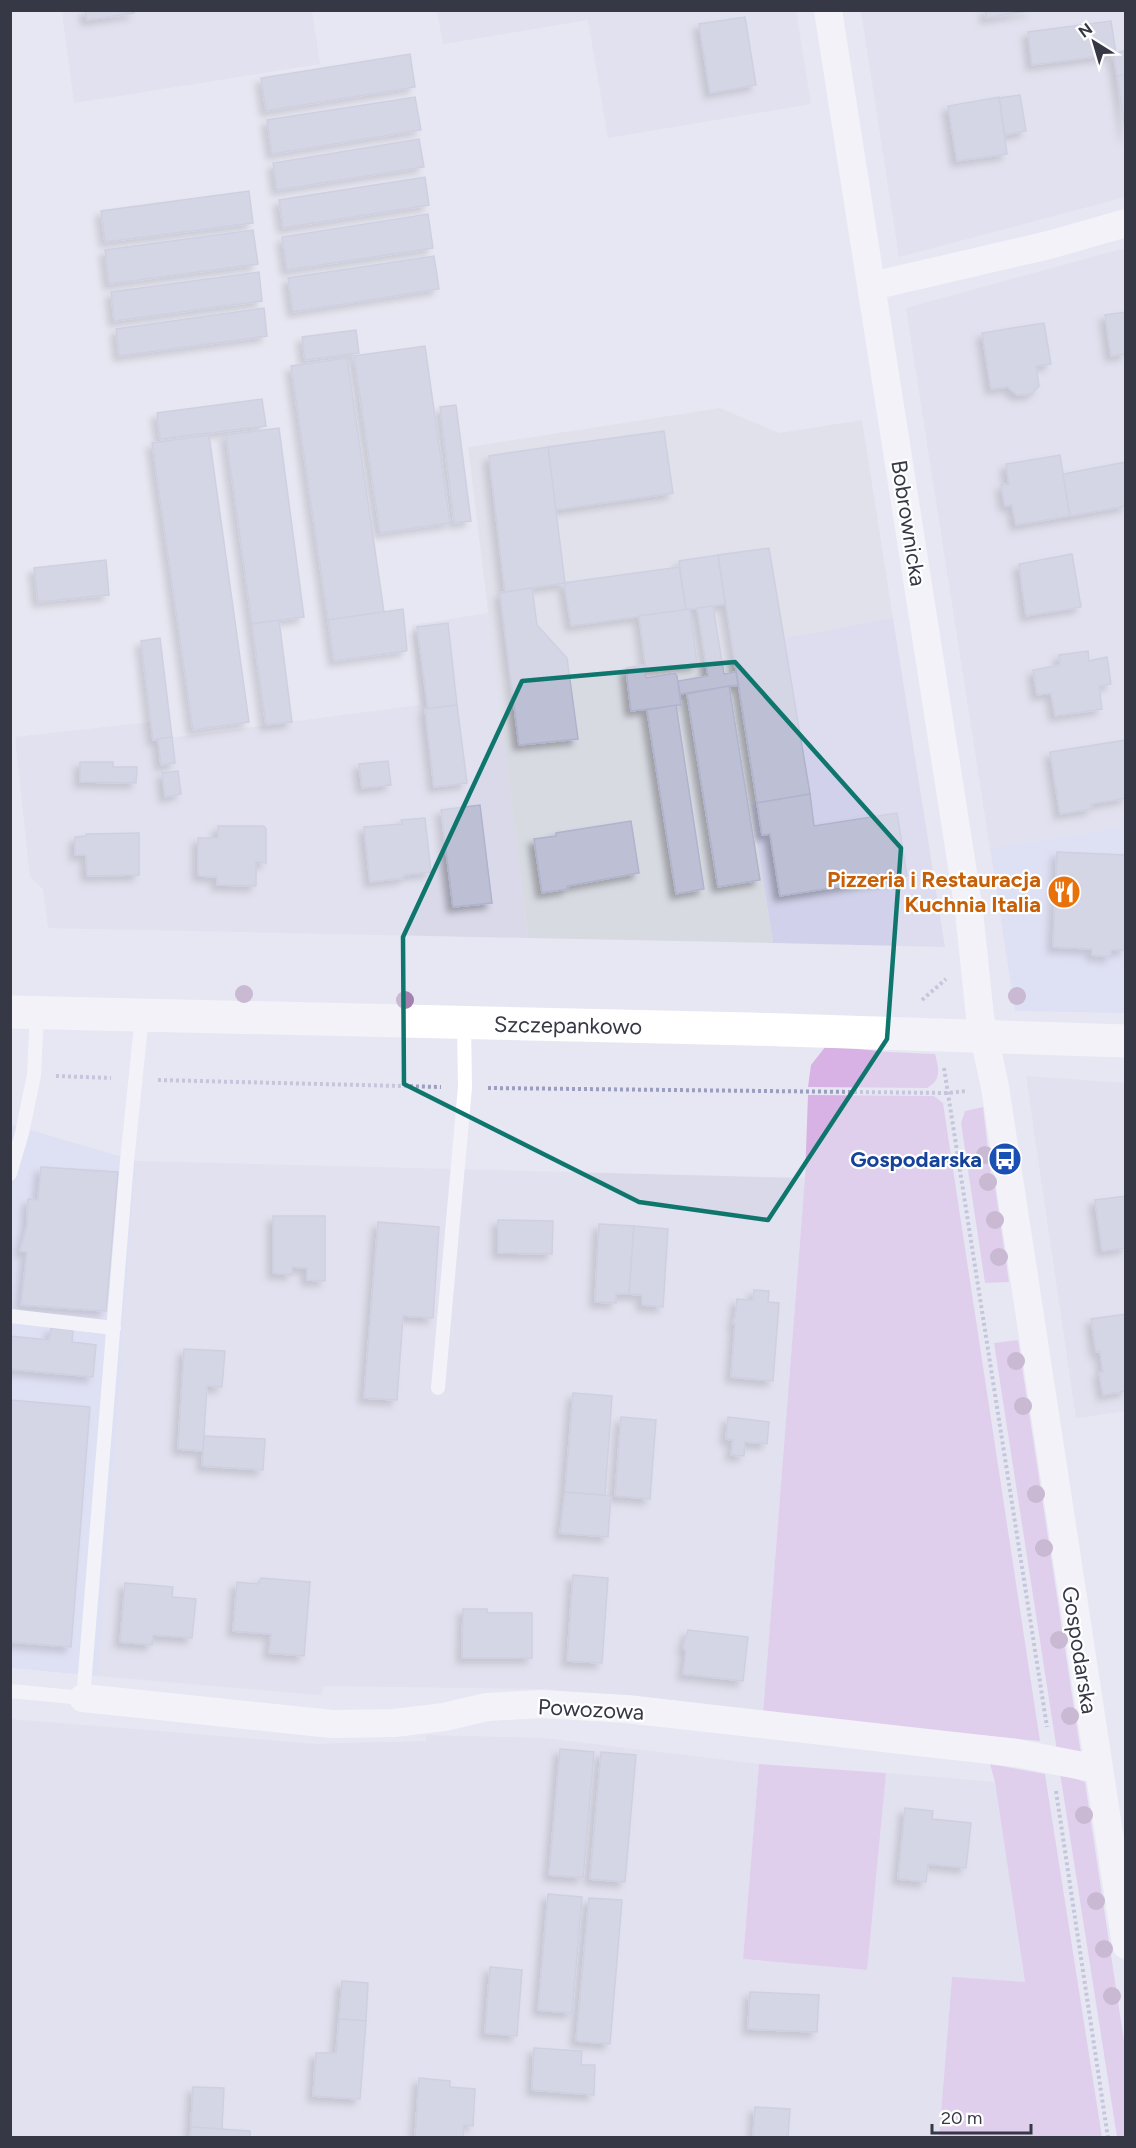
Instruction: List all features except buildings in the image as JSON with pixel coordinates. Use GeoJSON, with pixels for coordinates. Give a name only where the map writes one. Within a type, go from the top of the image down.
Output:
{"type":"FeatureCollection","features":[{"type":"Feature","properties":{"kind":"street","name":"Bobrownicka"},"geometry":{"type":"LineString","coordinates":[[828,10],[969,911],[984,1036]]}},
{"type":"Feature","properties":{"kind":"street"},"geometry":{"type":"LineString","coordinates":[[872,286],[1049,245],[1125,223]]}},
{"type":"Feature","properties":{"kind":"street","name":"Szczepankowo"},"geometry":{"type":"LineString","coordinates":[[24,1013],[464,1022],[1125,1041]]}},
{"type":"Feature","properties":{"kind":"street","name":"Gospodarska"},"geometry":{"type":"LineString","coordinates":[[984,1036],[995,1087],[1125,1945]]}},
{"type":"Feature","properties":{"kind":"street","name":"Powozowa"},"geometry":{"type":"LineString","coordinates":[[83,1698],[332,1724],[394,1723],[444,1717],[487,1707],[542,1704],[627,1709],[915,1740],[1016,1753],[1098,1769]]}},
{"type":"Feature","properties":{"kind":"lane"},"geometry":{"type":"LineString","coordinates":[[10,1174],[34,1076],[24,1013]]}},
{"type":"Feature","properties":{"kind":"lane"},"geometry":{"type":"LineString","coordinates":[[10,1691],[83,1698],[142,1015]]}},
{"type":"Feature","properties":{"kind":"lane"},"geometry":{"type":"LineString","coordinates":[[438,1388],[465,1087],[464,1022]]}},
{"type":"Feature","properties":{"kind":"lane"},"geometry":{"type":"LineString","coordinates":[[10,1316],[114,1328]]}},
{"type":"Feature","properties":{"kind":"path"},"geometry":{"type":"LineString","coordinates":[[34,1076],[465,1087],[948,1093],[969,1091]]}},
{"type":"Feature","properties":{"kind":"path"},"geometry":{"type":"LineString","coordinates":[[948,1093],[1052,1760],[1108,2138]]}},
{"type":"Feature","properties":{"kind":"highlighted area"},"geometry":{"type":"Polygon","coordinates":[[[735,662],[901,848],[887,1039],[768,1220],[639,1202],[404,1084],[403,937],[522,681],[735,662]]]}},
{"type":"Feature","properties":{"kind":"shaded area"},"geometry":{"type":"Polygon","coordinates":[[[62,11],[312,11],[320,64],[74,103],[62,11]]]}},
{"type":"Feature","properties":{"kind":"shaded area"},"geometry":{"type":"Polygon","coordinates":[[[437,11],[796,11],[811,104],[608,138],[588,20],[443,44],[437,11]]]}},
{"type":"Feature","properties":{"kind":"shaded area"},"geometry":{"type":"Polygon","coordinates":[[[861,11],[1125,11],[1125,197],[899,257],[861,11]]]}},
{"type":"Feature","properties":{"kind":"shaded area"},"geometry":{"type":"Polygon","coordinates":[[[1125,248],[1125,827],[990,848],[906,308],[1125,248]]]}},
{"type":"Feature","properties":{"kind":"shaded area"},"geometry":{"type":"Polygon","coordinates":[[[720,408],[779,433],[862,420],[893,618],[784,638],[810,794],[751,805],[773,943],[528,938],[468,447],[720,408]]]}},
{"type":"Feature","properties":{"kind":"shaded area"},"geometry":{"type":"Polygon","coordinates":[[[489,613],[528,938],[48,928],[43,889],[30,877],[15,737],[151,722],[154,740],[420,705],[412,625],[489,613]]]}},
{"type":"Feature","properties":{"kind":"shaded area"},"geometry":{"type":"Polygon","coordinates":[[[893,618],[945,947],[773,943],[751,805],[810,794],[784,638],[893,618]]]}},
{"type":"Feature","properties":{"kind":"shaded area"},"geometry":{"type":"Polygon","coordinates":[[[1125,827],[1125,1013],[1015,1011],[990,848],[1125,827]]]}},
{"type":"Feature","properties":{"kind":"shaded area"},"geometry":{"type":"Polygon","coordinates":[[[826,1046],[935,1054],[937,1078],[927,1088],[808,1087],[811,1065],[826,1046]]]}},
{"type":"Feature","properties":{"kind":"shaded area"},"geometry":{"type":"Polygon","coordinates":[[[1026,1076],[1125,1083],[1125,1411],[1076,1418],[1026,1076]]]}},
{"type":"Feature","properties":{"kind":"shaded area"},"geometry":{"type":"Polygon","coordinates":[[[808,1095],[934,1096],[943,1103],[1040,1741],[763,1714],[805,1178],[808,1095]]]}},
{"type":"Feature","properties":{"kind":"shaded area"},"geometry":{"type":"Polygon","coordinates":[[[983,1107],[992,1184],[995,1187],[1009,1282],[985,1283],[961,1123],[965,1111],[983,1107]]]}},
{"type":"Feature","properties":{"kind":"shaded area"},"geometry":{"type":"Polygon","coordinates":[[[10,1124],[136,1161],[98,1676],[11,1668],[10,1124]]]}},
{"type":"Feature","properties":{"kind":"shaded area"},"geometry":{"type":"Polygon","coordinates":[[[136,1161],[805,1178],[763,1714],[546,1689],[324,1686],[321,1695],[98,1676],[136,1161]]]}},
{"type":"Feature","properties":{"kind":"shaded area"},"geometry":{"type":"Polygon","coordinates":[[[1018,1340],[1081,1754],[1057,1751],[994,1343],[1018,1340]]]}},
{"type":"Feature","properties":{"kind":"shaded area"},"geometry":{"type":"Polygon","coordinates":[[[10,1719],[317,1744],[426,1741],[426,1735],[543,1738],[759,1764],[743,1959],[866,1970],[886,1773],[995,1782],[1025,1983],[952,1978],[939,2137],[11,2137],[10,1719]]]}},
{"type":"Feature","properties":{"kind":"shaded area"},"geometry":{"type":"Polygon","coordinates":[[[759,1764],[886,1773],[867,1970],[743,1959],[759,1764]]]}},
{"type":"Feature","properties":{"kind":"shaded area"},"geometry":{"type":"Polygon","coordinates":[[[990,1764],[1045,1774],[1102,2137],[939,2138],[952,1977],[1025,1982],[995,1782],[990,1764]]]}},
{"type":"Feature","properties":{"kind":"shaded area"},"geometry":{"type":"Polygon","coordinates":[[[1060,1773],[1085,1782],[1125,2048],[1125,2137],[1117,2137],[1060,1773]]]}},
{"type":"Feature","properties":{"kind":"place","name":"Pizzeria i Restauracja Kuchnia Italia"},"geometry":{"type":"Point","coordinates":[1064,892]}},
{"type":"Feature","properties":{"kind":"place","name":"Gospodarska"},"geometry":{"type":"Point","coordinates":[1005,1159]}}]}
